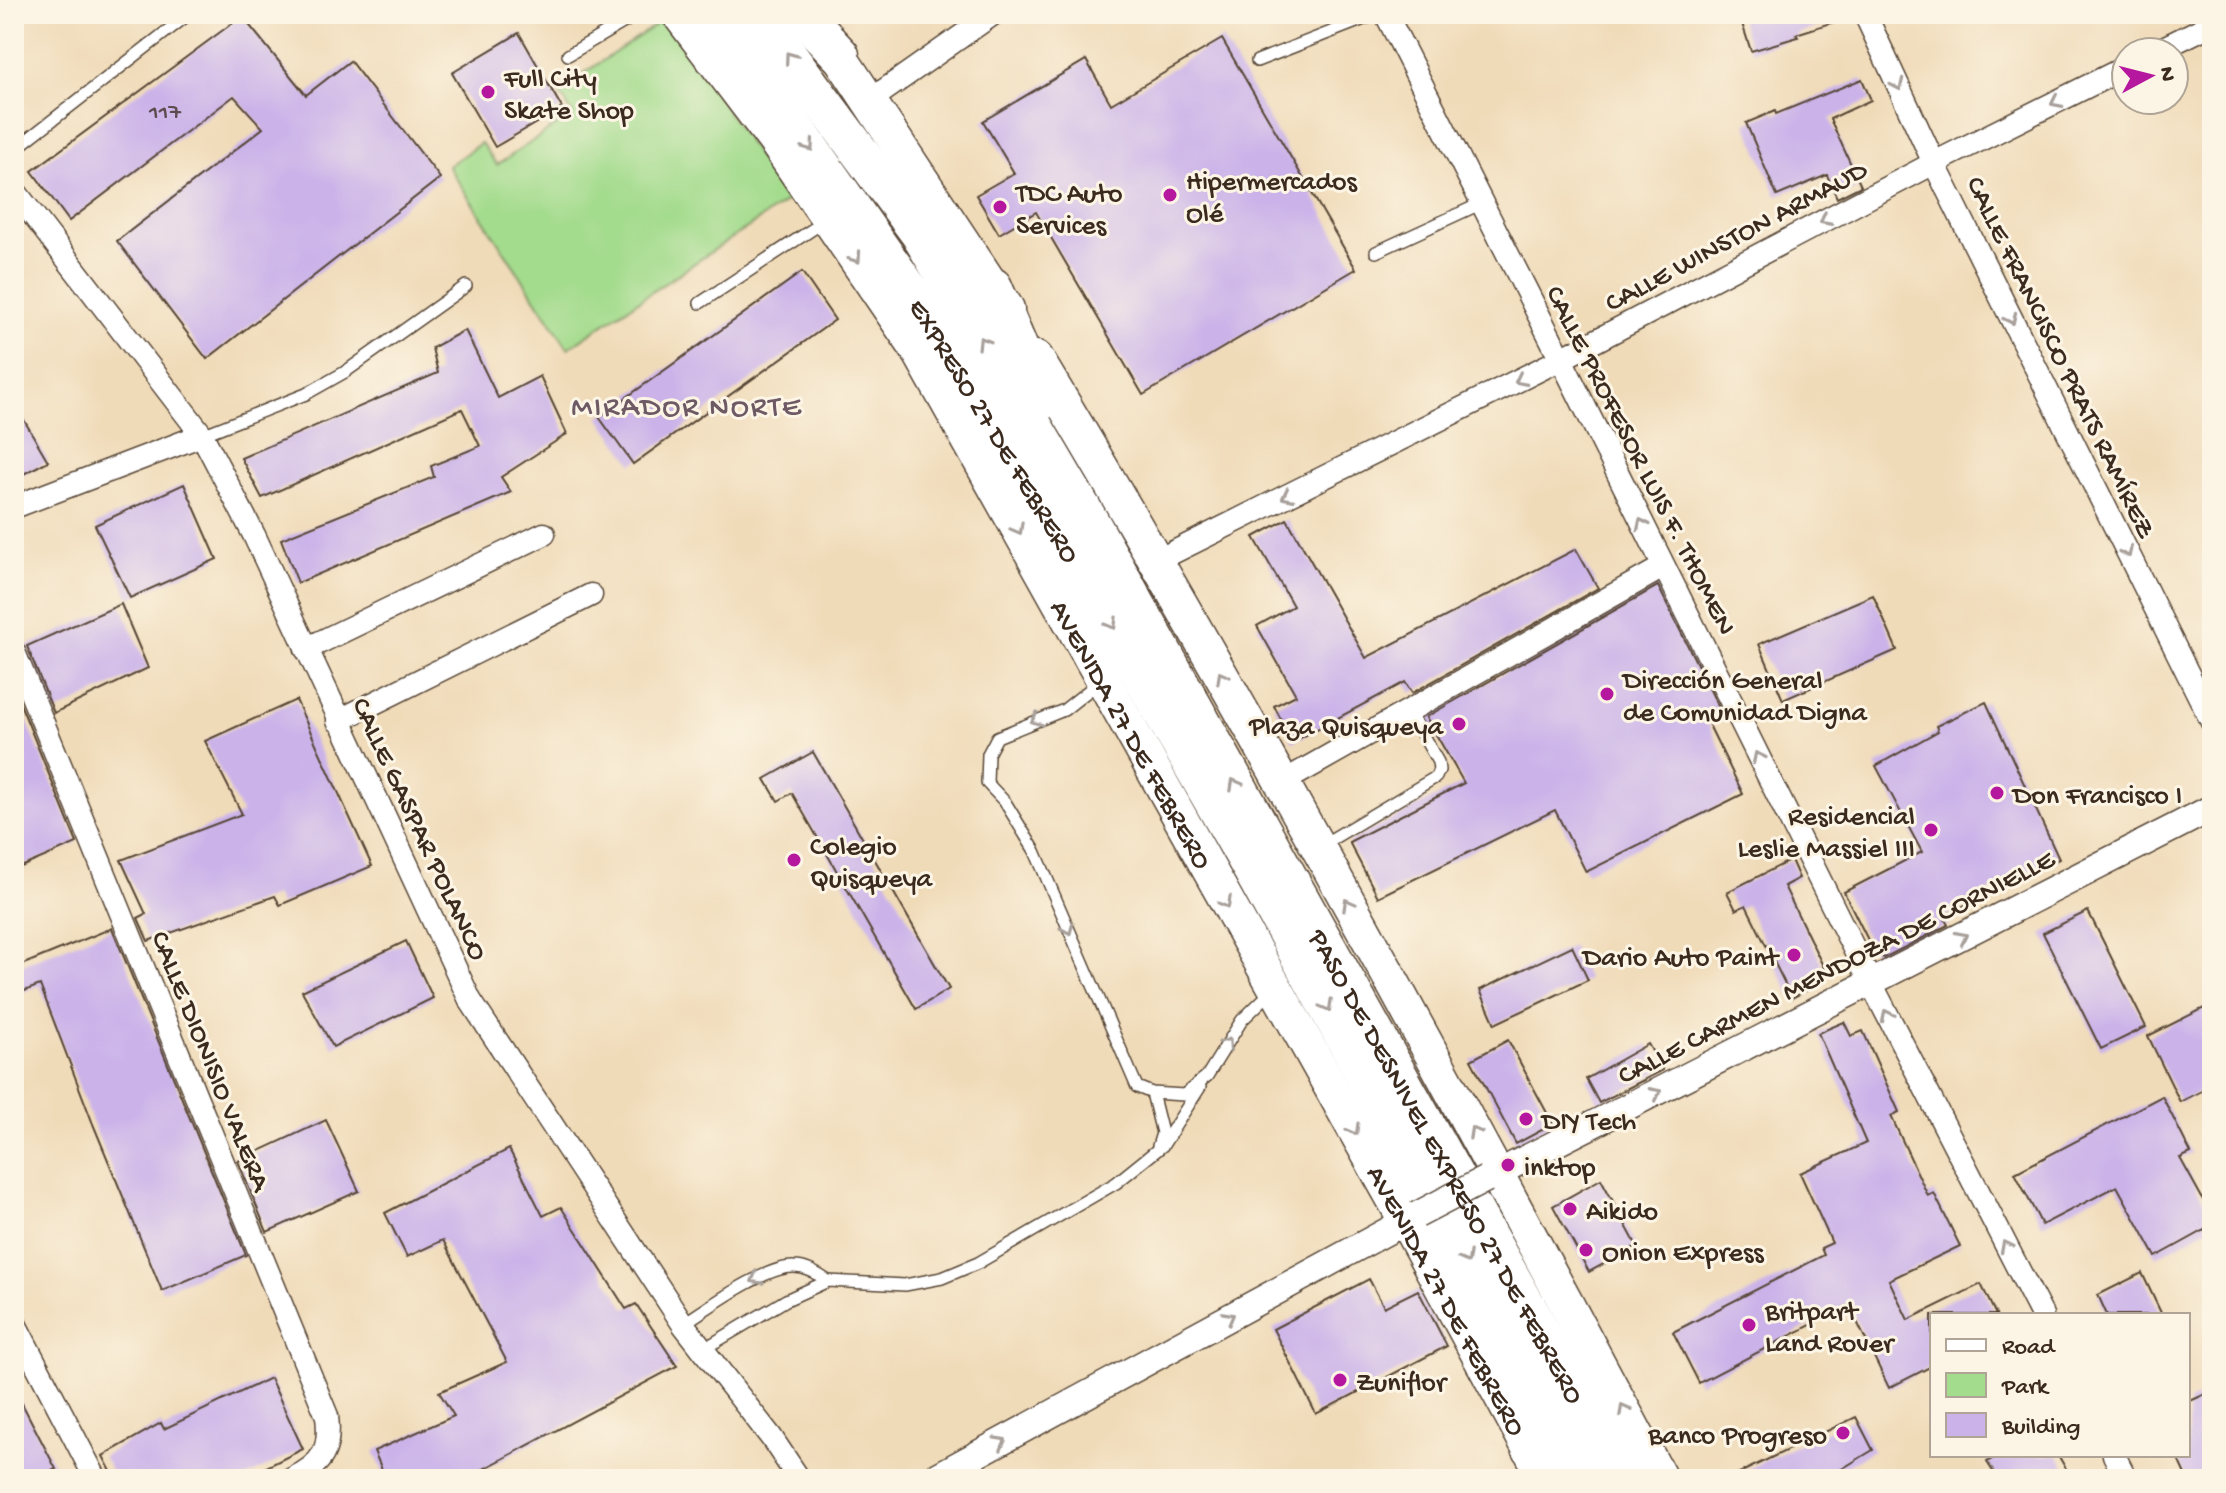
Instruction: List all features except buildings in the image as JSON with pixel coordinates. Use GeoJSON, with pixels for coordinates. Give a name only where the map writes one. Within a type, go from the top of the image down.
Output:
{"type":"FeatureCollection","features":[{"type":"Feature","properties":{"kind":"highway"},"geometry":{"type":"LineString","coordinates":[[697,14],[776,142]]}},
{"type":"Feature","properties":{"kind":"highway","name":"EXPRESO 27 DE FEBRERO"},"geometry":{"type":"LineString","coordinates":[[715,14],[1083,543]]}},
{"type":"Feature","properties":{"kind":"highway","name":"EXPRESO 27 DE FEBRERO"},"geometry":{"type":"LineString","coordinates":[[758,14],[920,234],[1083,543],[1261,858]]}},
{"type":"Feature","properties":{"kind":"highway"},"geometry":{"type":"LineString","coordinates":[[801,14],[840,55]]}},
{"type":"Feature","properties":{"kind":"highway"},"geometry":{"type":"LineString","coordinates":[[993,287],[1083,543]]}},
{"type":"Feature","properties":{"kind":"highway"},"geometry":{"type":"LineString","coordinates":[[920,353],[1083,543]]}},
{"type":"Feature","properties":{"kind":"highway","name":"PASO DE DESNIVEL EXPRESO 27 DE FEBRERO"},"geometry":{"type":"LineString","coordinates":[[1261,858],[1583,1479]]}},
{"type":"Feature","properties":{"kind":"highway","name":"PASO DE DESNIVEL EXPRESO 27 DE FEBRERO"},"geometry":{"type":"LineString","coordinates":[[1261,858],[1623,1479]]}},
{"type":"Feature","properties":{"kind":"main road","name":"AVENIDA 27 DE FEBRERO"},"geometry":{"type":"LineString","coordinates":[[679,14],[776,142],[920,353],[1274,989],[1412,1218],[1546,1479]]}},
{"type":"Feature","properties":{"kind":"main road"},"geometry":{"type":"LineString","coordinates":[[809,14],[840,55],[993,287],[1158,560],[1660,1479]]}},
{"type":"Feature","properties":{"kind":"street"},"geometry":{"type":"LineString","coordinates":[[869,101],[993,14]]}},
{"type":"Feature","properties":{"kind":"street","name":"CALLE PROFESOR LUIS F. THOMEN"},"geometry":{"type":"LineString","coordinates":[[1386,14],[1871,983],[2041,1313]]}},
{"type":"Feature","properties":{"kind":"street","name":"CALLE FRANCISCO PRATS RAMÍREZ"},"geometry":{"type":"LineString","coordinates":[[1865,14],[1934,163],[2212,722]]}},
{"type":"Feature","properties":{"kind":"street"},"geometry":{"type":"LineString","coordinates":[[2188,36],[2212,24]]}},
{"type":"Feature","properties":{"kind":"street","name":"CALLE WINSTON ARMAUD"},"geometry":{"type":"LineString","coordinates":[[1158,560],[1561,359],[1934,163],[2110,75]]}},
{"type":"Feature","properties":{"kind":"street","name":"CALLE GASPAR POLANCO"},"geometry":{"type":"LineString","coordinates":[[14,190],[202,435],[254,535],[470,1000],[701,1351],[771,1437],[799,1479]]}},
{"type":"Feature","properties":{"kind":"street"},"geometry":{"type":"LineString","coordinates":[[14,507],[202,435]]}},
{"type":"Feature","properties":{"kind":"street"},"geometry":{"type":"LineString","coordinates":[[306,649],[544,534]]}},
{"type":"Feature","properties":{"kind":"street"},"geometry":{"type":"LineString","coordinates":[[1281,783],[1663,567]]}},
{"type":"Feature","properties":{"kind":"street"},"geometry":{"type":"LineString","coordinates":[[338,721],[591,595]]}},
{"type":"Feature","properties":{"kind":"street","name":"CALLE DIONISIO VALERA"},"geometry":{"type":"LineString","coordinates":[[14,652],[327,1416],[330,1436],[322,1458],[292,1479]]}},
{"type":"Feature","properties":{"kind":"street","name":"CALLE CARMEN MENDOZA DE CORNIELLE"},"geometry":{"type":"LineString","coordinates":[[1412,1218],[2212,808]]}},
{"type":"Feature","properties":{"kind":"street"},"geometry":{"type":"LineString","coordinates":[[932,1479],[1412,1218]]}},
{"type":"Feature","properties":{"kind":"street"},"geometry":{"type":"LineString","coordinates":[[14,1322],[96,1479]]}},
{"type":"Feature","properties":{"kind":"street"},"geometry":{"type":"LineString","coordinates":[[2115,1457],[2126,1479]]}},
{"type":"Feature","properties":{"kind":"lane"},"geometry":{"type":"LineString","coordinates":[[14,150],[189,14]]}},
{"type":"Feature","properties":{"kind":"lane"},"geometry":{"type":"LineString","coordinates":[[568,55],[638,14]]}},
{"type":"Feature","properties":{"kind":"lane"},"geometry":{"type":"LineString","coordinates":[[1257,61],[1377,14]]}},
{"type":"Feature","properties":{"kind":"lane"},"geometry":{"type":"LineString","coordinates":[[1376,252],[1480,204]]}},
{"type":"Feature","properties":{"kind":"lane"},"geometry":{"type":"LineString","coordinates":[[700,303],[829,219]]}},
{"type":"Feature","properties":{"kind":"lane"},"geometry":{"type":"LineString","coordinates":[[202,435],[306,394],[345,372],[466,286]]}},
{"type":"Feature","properties":{"kind":"lane"},"geometry":{"type":"LineString","coordinates":[[1102,680],[1064,710],[997,737],[988,754],[987,783],[1005,802],[1035,851],[1137,1087],[1152,1093],[1184,1095],[1207,1076]]}},
{"type":"Feature","properties":{"kind":"lane"},"geometry":{"type":"LineString","coordinates":[[1317,848],[1436,777],[1438,762],[1409,711]]}},
{"type":"Feature","properties":{"kind":"lane"},"geometry":{"type":"LineString","coordinates":[[683,1324],[771,1270],[792,1267],[807,1269],[828,1281],[905,1285],[942,1278],[978,1263],[1116,1183],[1163,1145],[1242,1020],[1274,989]]}},
{"type":"Feature","properties":{"kind":"lane"},"geometry":{"type":"LineString","coordinates":[[1152,1093],[1162,1133],[1157,1150]]}},
{"type":"Feature","properties":{"kind":"lane"},"geometry":{"type":"LineString","coordinates":[[701,1351],[786,1300],[828,1281]]}},
{"type":"Feature","properties":{"kind":"green space"},"geometry":{"type":"Polygon","coordinates":[[[666,18],[787,201],[568,348],[448,166],[481,143],[497,165],[573,114],[558,91],[666,18]]]}},
{"type":"Feature","properties":{"kind":"place","name":"Full City Skate Shop"},"geometry":{"type":"Point","coordinates":[488,92]}},
{"type":"Feature","properties":{"kind":"place","name":"Hipermercados Olé"},"geometry":{"type":"Point","coordinates":[1170,195]}},
{"type":"Feature","properties":{"kind":"place","name":"TDC Auto Services"},"geometry":{"type":"Point","coordinates":[1000,207]}},
{"type":"Feature","properties":{"kind":"place","name":"Dirección General de Comunidad Digna"},"geometry":{"type":"Point","coordinates":[1607,694]}},
{"type":"Feature","properties":{"kind":"place","name":"Plaza Quisqueya"},"geometry":{"type":"Point","coordinates":[1459,724]}},
{"type":"Feature","properties":{"kind":"place","name":"Don Francisco I"},"geometry":{"type":"Point","coordinates":[1997,793]}},
{"type":"Feature","properties":{"kind":"place","name":"Residencial Leslie Massiel III"},"geometry":{"type":"Point","coordinates":[1931,830]}},
{"type":"Feature","properties":{"kind":"place","name":"Colegio Quisqueya"},"geometry":{"type":"Point","coordinates":[794,860]}},
{"type":"Feature","properties":{"kind":"place","name":"Dario Auto Paint"},"geometry":{"type":"Point","coordinates":[1794,955]}},
{"type":"Feature","properties":{"kind":"place","name":"DIY Tech"},"geometry":{"type":"Point","coordinates":[1526,1119]}},
{"type":"Feature","properties":{"kind":"place","name":"inktop"},"geometry":{"type":"Point","coordinates":[1508,1165]}},
{"type":"Feature","properties":{"kind":"place","name":"Aikido"},"geometry":{"type":"Point","coordinates":[1570,1209]}},
{"type":"Feature","properties":{"kind":"place","name":"Onion Express"},"geometry":{"type":"Point","coordinates":[1586,1250]}},
{"type":"Feature","properties":{"kind":"place","name":"Britpart Land Rover"},"geometry":{"type":"Point","coordinates":[1749,1325]}},
{"type":"Feature","properties":{"kind":"place","name":"Zuniflor"},"geometry":{"type":"Point","coordinates":[1340,1380]}},
{"type":"Feature","properties":{"kind":"place","name":"Banco Progreso"},"geometry":{"type":"Point","coordinates":[1843,1433]}},
{"type":"Feature","properties":{"kind":"district","name":"MIRADOR NORTE"},"geometry":{"type":"Point","coordinates":[687,405]}}]}
